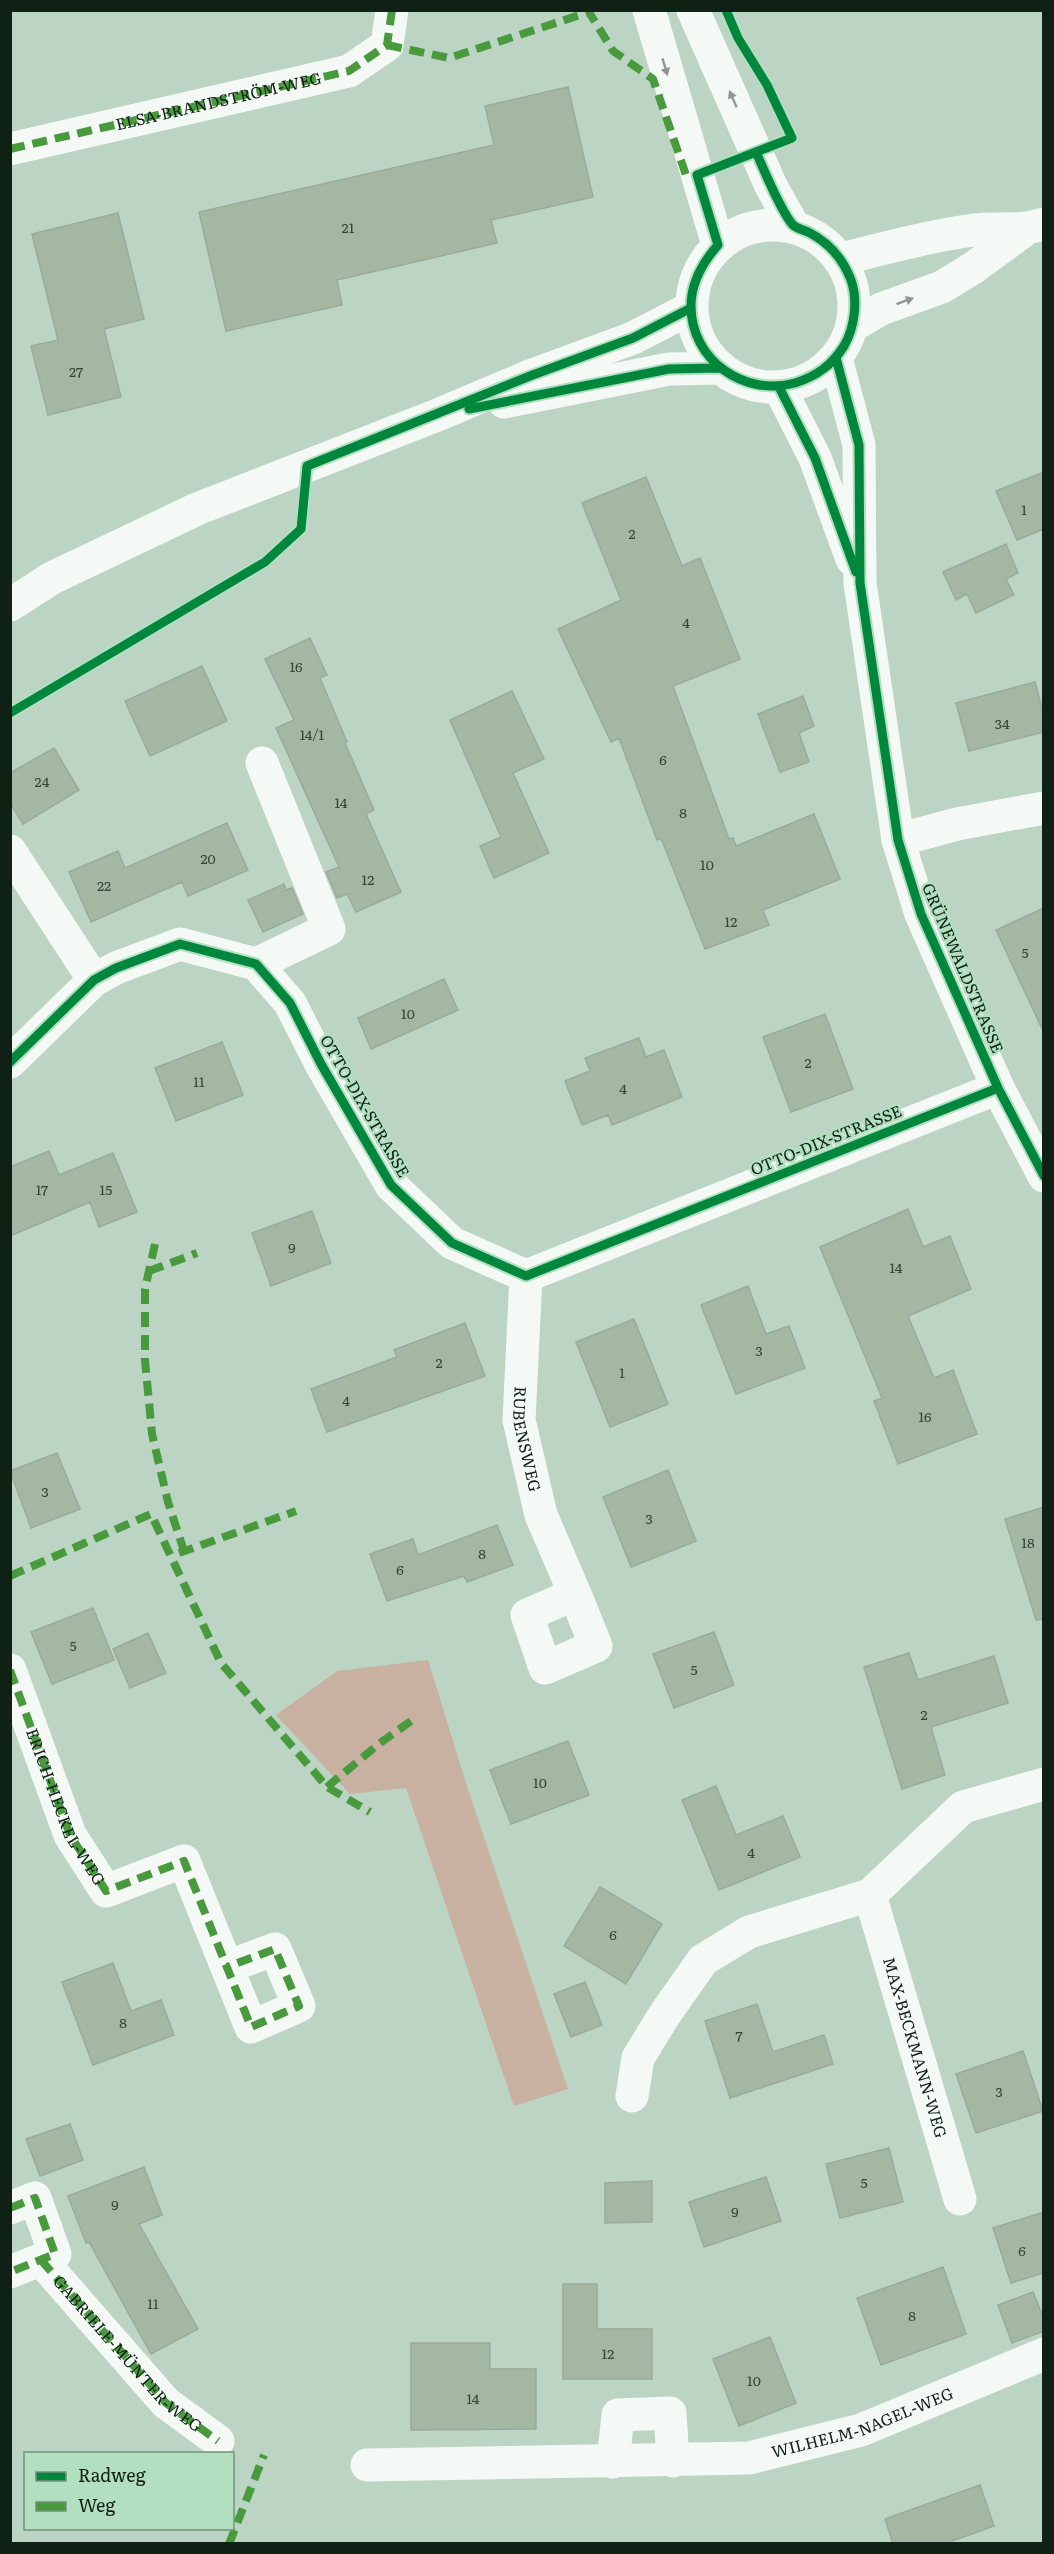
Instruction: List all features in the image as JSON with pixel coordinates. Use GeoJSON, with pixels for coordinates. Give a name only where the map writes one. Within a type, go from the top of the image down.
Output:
{"type":"FeatureCollection","features":[{"type":"Feature","properties":{"kind":"street","name":"ELSA-BRANDSTRÖM-WEG"},"geometry":{"type":"LineString","coordinates":[[10,149],[349,71],[387,45],[392,10]]}},
{"type":"Feature","properties":{"kind":"street"},"geometry":{"type":"LineString","coordinates":[[649,10],[718,245]]}},
{"type":"Feature","properties":{"kind":"street"},"geometry":{"type":"LineString","coordinates":[[693,10],[771,186],[794,227]]}},
{"type":"Feature","properties":{"kind":"street"},"geometry":{"type":"LineString","coordinates":[[767,224],[794,227],[820,239],[841,259],[851,281],[855,303],[852,326],[836,358],[811,378],[779,387],[758,386],[738,380],[720,368],[699,341],[691,308],[698,273],[706,258],[718,245],[741,231],[767,224]]}},
{"type":"Feature","properties":{"kind":"street"},"geometry":{"type":"LineString","coordinates":[[841,259],[920,239],[977,230],[1034,227]]}},
{"type":"Feature","properties":{"kind":"street"},"geometry":{"type":"LineString","coordinates":[[852,326],[881,309],[942,287],[1034,227]]}},
{"type":"Feature","properties":{"kind":"street"},"geometry":{"type":"LineString","coordinates":[[10,604],[52,578],[197,509],[440,414],[530,376],[633,338],[691,308]]}},
{"type":"Feature","properties":{"kind":"street","name":"GRÜNEWALDSTRASSE"},"geometry":{"type":"LineString","coordinates":[[836,358],[859,445],[860,583],[898,840],[921,914],[998,1088],[1044,1176]]}},
{"type":"Feature","properties":{"kind":"street"},"geometry":{"type":"LineString","coordinates":[[440,414],[669,369],[720,368]]}},
{"type":"Feature","properties":{"kind":"street","name":"GRÜNEWALDSTRASSE"},"geometry":{"type":"LineString","coordinates":[[779,387],[815,458],[860,583]]}},
{"type":"Feature","properties":{"kind":"street"},"geometry":{"type":"LineString","coordinates":[[10,1062],[94,980],[116,968],[180,944],[256,964],[329,929],[262,763]]}},
{"type":"Feature","properties":{"kind":"street"},"geometry":{"type":"LineString","coordinates":[[898,840],[957,824],[1044,808]]}},
{"type":"Feature","properties":{"kind":"street"},"geometry":{"type":"LineString","coordinates":[[10,851],[94,980]]}},
{"type":"Feature","properties":{"kind":"street","name":"OTTO-DIX-STRASSE"},"geometry":{"type":"LineString","coordinates":[[256,964],[290,1003],[321,1064],[391,1185],[452,1243],[526,1276],[998,1088]]}},
{"type":"Feature","properties":{"kind":"street","name":"RUBENSWEG"},"geometry":{"type":"LineString","coordinates":[[526,1276],[519,1420],[541,1515],[575,1594]]}},
{"type":"Feature","properties":{"kind":"street","name":"ERICH-HECKEL-WEG"},"geometry":{"type":"LineString","coordinates":[[10,1670],[70,1835],[106,1892],[184,1861],[227,1967]]}},
{"type":"Feature","properties":{"kind":"street"},"geometry":{"type":"LineString","coordinates":[[632,2096],[638,2058],[665,2014],[703,1960],[749,1932],[870,1895],[963,1807],[1044,1784]]}},
{"type":"Feature","properties":{"kind":"street","name":"MAX-BECKMANN-WEG"},"geometry":{"type":"LineString","coordinates":[[870,1895],[960,2199]]}},
{"type":"Feature","properties":{"kind":"street","name":"GABRIELE-MÜNTER-WEG"},"geometry":{"type":"LineString","coordinates":[[10,2208],[35,2198],[55,2254],[10,2272]]}},
{"type":"Feature","properties":{"kind":"street","name":"GABRIELE-MÜNTER-WEG"},"geometry":{"type":"LineString","coordinates":[[41,2260],[166,2403],[218,2440]]}},
{"type":"Feature","properties":{"kind":"street","name":"WILHELM-NAGEL-WEG"},"geometry":{"type":"LineString","coordinates":[[367,2465],[748,2458],[861,2430],[1044,2354]]}},
{"type":"Feature","properties":{"kind":"street"},"geometry":{"type":"LineString","coordinates":[[613,2462],[618,2415],[670,2413],[674,2460]]}},
{"type":"Feature","properties":{"kind":"shaded area"},"geometry":{"type":"Polygon","coordinates":[[[428,1660],[466,1783],[568,2089],[514,2106],[406,1788],[350,1794],[276,1715],[337,1671],[428,1660]]]}},
{"type":"Feature","properties":{"kind":"building"},"geometry":{"type":"Polygon","coordinates":[[[568,87],[593,197],[491,220],[497,243],[337,280],[342,305],[226,331],[199,212],[494,145],[485,106],[568,87]]]}},
{"type":"Feature","properties":{"kind":"building"},"geometry":{"type":"Polygon","coordinates":[[[118,213],[144,319],[104,329],[121,397],[48,415],[31,346],[58,340],[32,234],[118,213]]]}},
{"type":"Feature","properties":{"kind":"building"},"geometry":{"type":"Polygon","coordinates":[[[1044,472],[1044,529],[1017,540],[996,491],[1044,472]]]}},
{"type":"Feature","properties":{"kind":"building"},"geometry":{"type":"Polygon","coordinates":[[[646,477],[682,566],[700,558],[740,659],[673,686],[729,839],[733,838],[736,846],[814,814],[840,879],[763,910],[769,925],[705,949],[661,838],[657,840],[619,738],[611,742],[558,629],[621,600],[582,503],[646,477]]]}},
{"type":"Feature","properties":{"kind":"building"},"geometry":{"type":"Polygon","coordinates":[[[1006,544],[1018,573],[1006,579],[1014,595],[976,613],[967,594],[956,600],[943,572],[1006,544]]]}},
{"type":"Feature","properties":{"kind":"building"},"geometry":{"type":"Polygon","coordinates":[[[310,638],[327,675],[320,678],[374,810],[366,814],[401,892],[356,912],[347,894],[337,898],[326,872],[339,867],[276,728],[294,720],[265,659],[310,638]]]}},
{"type":"Feature","properties":{"kind":"building"},"geometry":{"type":"Polygon","coordinates":[[[202,666],[227,721],[150,756],[125,701],[202,666]]]}},
{"type":"Feature","properties":{"kind":"building"},"geometry":{"type":"Polygon","coordinates":[[[1035,682],[1044,716],[1044,732],[969,751],[956,703],[1035,682]]]}},
{"type":"Feature","properties":{"kind":"building"},"geometry":{"type":"Polygon","coordinates":[[[512,691],[544,759],[513,773],[549,853],[494,878],[480,846],[501,837],[450,720],[512,691]]]}},
{"type":"Feature","properties":{"kind":"building"},"geometry":{"type":"Polygon","coordinates":[[[803,696],[814,726],[799,733],[809,762],[780,772],[758,714],[803,696]]]}},
{"type":"Feature","properties":{"kind":"building"},"geometry":{"type":"Polygon","coordinates":[[[54,748],[79,790],[23,824],[10,803],[10,773],[54,748]]]}},
{"type":"Feature","properties":{"kind":"building"},"geometry":{"type":"Polygon","coordinates":[[[227,823],[248,870],[188,896],[182,882],[91,922],[69,872],[118,851],[125,868],[227,823]]]}},
{"type":"Feature","properties":{"kind":"building"},"geometry":{"type":"Polygon","coordinates":[[[284,884],[286,890],[292,888],[303,914],[263,932],[248,900],[284,884]]]}},
{"type":"Feature","properties":{"kind":"building"},"geometry":{"type":"Polygon","coordinates":[[[1044,908],[1044,1033],[996,930],[1044,908]]]}},
{"type":"Feature","properties":{"kind":"building"},"geometry":{"type":"Polygon","coordinates":[[[444,979],[458,1010],[371,1049],[358,1018],[444,979]]]}},
{"type":"Feature","properties":{"kind":"building"},"geometry":{"type":"Polygon","coordinates":[[[825,1014],[853,1089],[791,1112],[763,1037],[825,1014]]]}},
{"type":"Feature","properties":{"kind":"building"},"geometry":{"type":"Polygon","coordinates":[[[639,1038],[646,1057],[664,1050],[682,1097],[612,1125],[608,1115],[582,1125],[565,1081],[590,1071],[585,1058],[639,1038]]]}},
{"type":"Feature","properties":{"kind":"building"},"geometry":{"type":"Polygon","coordinates":[[[222,1042],[243,1095],[176,1121],[155,1068],[222,1042]]]}},
{"type":"Feature","properties":{"kind":"building"},"geometry":{"type":"Polygon","coordinates":[[[49,1151],[59,1175],[113,1153],[137,1212],[99,1227],[90,1202],[10,1236],[10,1167],[49,1151]]]}},
{"type":"Feature","properties":{"kind":"building"},"geometry":{"type":"Polygon","coordinates":[[[908,1209],[923,1247],[950,1236],[971,1289],[908,1316],[934,1378],[953,1370],[977,1434],[898,1464],[874,1401],[882,1398],[820,1247],[908,1209]]]}},
{"type":"Feature","properties":{"kind":"building"},"geometry":{"type":"Polygon","coordinates":[[[312,1211],[331,1263],[271,1286],[252,1233],[312,1211]]]}},
{"type":"Feature","properties":{"kind":"building"},"geometry":{"type":"Polygon","coordinates":[[[748,1286],[766,1334],[789,1326],[805,1368],[736,1394],[701,1305],[748,1286]]]}},
{"type":"Feature","properties":{"kind":"building"},"geometry":{"type":"Polygon","coordinates":[[[634,1319],[668,1404],[610,1427],[576,1342],[634,1319]]]}},
{"type":"Feature","properties":{"kind":"building"},"geometry":{"type":"Polygon","coordinates":[[[465,1323],[485,1376],[327,1432],[311,1389],[397,1357],[394,1350],[465,1323]]]}},
{"type":"Feature","properties":{"kind":"building"},"geometry":{"type":"Polygon","coordinates":[[[57,1453],[80,1509],[31,1528],[10,1471],[57,1453]]]}},
{"type":"Feature","properties":{"kind":"building"},"geometry":{"type":"Polygon","coordinates":[[[668,1470],[696,1541],[631,1567],[603,1497],[668,1470]]]}},
{"type":"Feature","properties":{"kind":"building"},"geometry":{"type":"Polygon","coordinates":[[[1044,1507],[1044,1619],[1036,1620],[1005,1519],[1044,1507]]]}},
{"type":"Feature","properties":{"kind":"building"},"geometry":{"type":"Polygon","coordinates":[[[497,1525],[513,1565],[467,1582],[464,1576],[387,1601],[370,1554],[413,1539],[418,1555],[497,1525]]]}},
{"type":"Feature","properties":{"kind":"building"},"geometry":{"type":"Polygon","coordinates":[[[93,1608],[114,1660],[52,1684],[31,1632],[93,1608]]]}},
{"type":"Feature","properties":{"kind":"building"},"geometry":{"type":"Polygon","coordinates":[[[714,1632],[734,1685],[674,1708],[653,1654],[714,1632]]]}},
{"type":"Feature","properties":{"kind":"building"},"geometry":{"type":"Polygon","coordinates":[[[148,1633],[166,1673],[130,1688],[113,1649],[148,1633]]]}},
{"type":"Feature","properties":{"kind":"building"},"geometry":{"type":"Polygon","coordinates":[[[909,1653],[918,1680],[994,1656],[1008,1703],[931,1727],[945,1775],[902,1789],[864,1667],[909,1653]]]}},
{"type":"Feature","properties":{"kind":"building"},"geometry":{"type":"Polygon","coordinates":[[[568,1741],[589,1795],[511,1824],[490,1770],[568,1741]]]}},
{"type":"Feature","properties":{"kind":"building"},"geometry":{"type":"Polygon","coordinates":[[[716,1786],[736,1835],[783,1816],[800,1857],[719,1890],[682,1800],[716,1786]]]}},
{"type":"Feature","properties":{"kind":"building"},"geometry":{"type":"Polygon","coordinates":[[[600,1887],[662,1924],[626,1984],[564,1946],[600,1887]]]}},
{"type":"Feature","properties":{"kind":"building"},"geometry":{"type":"Polygon","coordinates":[[[113,1963],[131,2011],[161,2000],[174,2035],[93,2065],[62,1982],[113,1963]]]}},
{"type":"Feature","properties":{"kind":"building"},"geometry":{"type":"Polygon","coordinates":[[[585,1982],[602,2025],[571,2037],[554,1994],[585,1982]]]}},
{"type":"Feature","properties":{"kind":"building"},"geometry":{"type":"Polygon","coordinates":[[[757,2004],[773,2052],[824,2035],[833,2064],[730,2098],[705,2021],[757,2004]]]}},
{"type":"Feature","properties":{"kind":"building"},"geometry":{"type":"Polygon","coordinates":[[[1023,2051],[1043,2111],[976,2133],[956,2074],[1023,2051]]]}},
{"type":"Feature","properties":{"kind":"building"},"geometry":{"type":"Polygon","coordinates":[[[70,2124],[83,2160],[40,2176],[26,2139],[70,2124]]]}},
{"type":"Feature","properties":{"kind":"building"},"geometry":{"type":"Polygon","coordinates":[[[889,2148],[903,2202],[840,2218],[826,2164],[889,2148]]]}},
{"type":"Feature","properties":{"kind":"building"},"geometry":{"type":"Polygon","coordinates":[[[144,2167],[162,2215],[139,2224],[198,2329],[151,2354],[89,2242],[86,2243],[68,2196],[144,2167]]]}},
{"type":"Feature","properties":{"kind":"building"},"geometry":{"type":"Polygon","coordinates":[[[766,2177],[781,2221],[704,2247],[689,2202],[766,2177]]]}},
{"type":"Feature","properties":{"kind":"building"},"geometry":{"type":"Polygon","coordinates":[[[652,2181],[652,2222],[605,2223],[605,2183],[652,2181]]]}},
{"type":"Feature","properties":{"kind":"building"},"geometry":{"type":"Polygon","coordinates":[[[1044,2212],[1044,2273],[1011,2283],[993,2228],[1044,2212]]]}},
{"type":"Feature","properties":{"kind":"building"},"geometry":{"type":"Polygon","coordinates":[[[943,2267],[966,2334],[881,2365],[857,2298],[943,2267]]]}},
{"type":"Feature","properties":{"kind":"building"},"geometry":{"type":"Polygon","coordinates":[[[563,2284],[597,2284],[597,2329],[652,2329],[652,2379],[563,2379],[563,2284]]]}},
{"type":"Feature","properties":{"kind":"building"},"geometry":{"type":"Polygon","coordinates":[[[1033,2292],[1044,2319],[1044,2331],[1012,2343],[998,2305],[1033,2292]]]}},
{"type":"Feature","properties":{"kind":"building"},"geometry":{"type":"Polygon","coordinates":[[[770,2337],[796,2403],[739,2426],[713,2359],[770,2337]]]}},
{"type":"Feature","properties":{"kind":"building"},"geometry":{"type":"Polygon","coordinates":[[[411,2343],[490,2343],[490,2369],[536,2369],[536,2429],[411,2430],[411,2343]]]}},
{"type":"Feature","properties":{"kind":"building"},"geometry":{"type":"Polygon","coordinates":[[[980,2485],[994,2526],[944,2544],[893,2544],[885,2519],[980,2485]]]}},
{"type":"Feature","properties":{"kind":"marked path"},"geometry":{"type":"LineString","coordinates":[[10,149],[349,71],[387,45],[392,10]]}},
{"type":"Feature","properties":{"kind":"marked path"},"geometry":{"type":"LineString","coordinates":[[387,45],[449,58],[589,12],[613,51],[653,79],[687,178]]}},
{"type":"Feature","properties":{"kind":"marked path"},"geometry":{"type":"LineString","coordinates":[[155,1244],[145,1289],[145,1360],[152,1434],[168,1502],[184,1551]]}},
{"type":"Feature","properties":{"kind":"marked path"},"geometry":{"type":"LineString","coordinates":[[149,1271],[197,1253]]}},
{"type":"Feature","properties":{"kind":"marked path"},"geometry":{"type":"LineString","coordinates":[[179,1553],[296,1511]]}},
{"type":"Feature","properties":{"kind":"marked path"},"geometry":{"type":"LineString","coordinates":[[10,1576],[151,1514],[221,1663],[327,1787],[370,1812]]}},
{"type":"Feature","properties":{"kind":"marked path"},"geometry":{"type":"LineString","coordinates":[[10,1670],[70,1835],[106,1891],[184,1861],[251,2027],[299,2006],[275,1949],[227,1967]]}},
{"type":"Feature","properties":{"kind":"marked path"},"geometry":{"type":"LineString","coordinates":[[327,1787],[380,1743],[411,1721]]}},
{"type":"Feature","properties":{"kind":"marked path"},"geometry":{"type":"LineString","coordinates":[[10,2208],[35,2198],[55,2254],[10,2272]]}},
{"type":"Feature","properties":{"kind":"marked path"},"geometry":{"type":"LineString","coordinates":[[41,2260],[166,2403],[218,2441]]}},
{"type":"Feature","properties":{"kind":"marked path"},"geometry":{"type":"LineString","coordinates":[[229,2544],[264,2455]]}},
{"type":"Feature","properties":{"kind":"cycle path"},"geometry":{"type":"LineString","coordinates":[[726,10],[738,38],[767,85],[792,138],[697,175],[718,245],[703,265],[693,289],[691,306],[693,325],[700,343],[710,358],[724,370],[740,379],[776,386],[795,383],[810,377],[834,359],[844,346],[851,330],[854,296],[848,272],[835,252],[817,237],[795,226],[788,219],[768,180],[759,160],[756,152]]}},
{"type":"Feature","properties":{"kind":"cycle path"},"geometry":{"type":"LineString","coordinates":[[10,713],[265,562],[301,529],[307,466],[530,376],[633,338],[691,308]]}},
{"type":"Feature","properties":{"kind":"cycle path"},"geometry":{"type":"LineString","coordinates":[[836,358],[859,445],[860,583],[898,840],[921,914],[998,1088],[1044,1176]]}},
{"type":"Feature","properties":{"kind":"cycle path"},"geometry":{"type":"LineString","coordinates":[[469,409],[669,369],[720,368]]}},
{"type":"Feature","properties":{"kind":"cycle path"},"geometry":{"type":"LineString","coordinates":[[779,387],[815,458],[856,572]]}},
{"type":"Feature","properties":{"kind":"cycle path"},"geometry":{"type":"LineString","coordinates":[[10,1062],[94,980],[116,968],[180,944],[256,964],[290,1003],[321,1064],[391,1185],[452,1243],[526,1276],[998,1088]]}}]}
